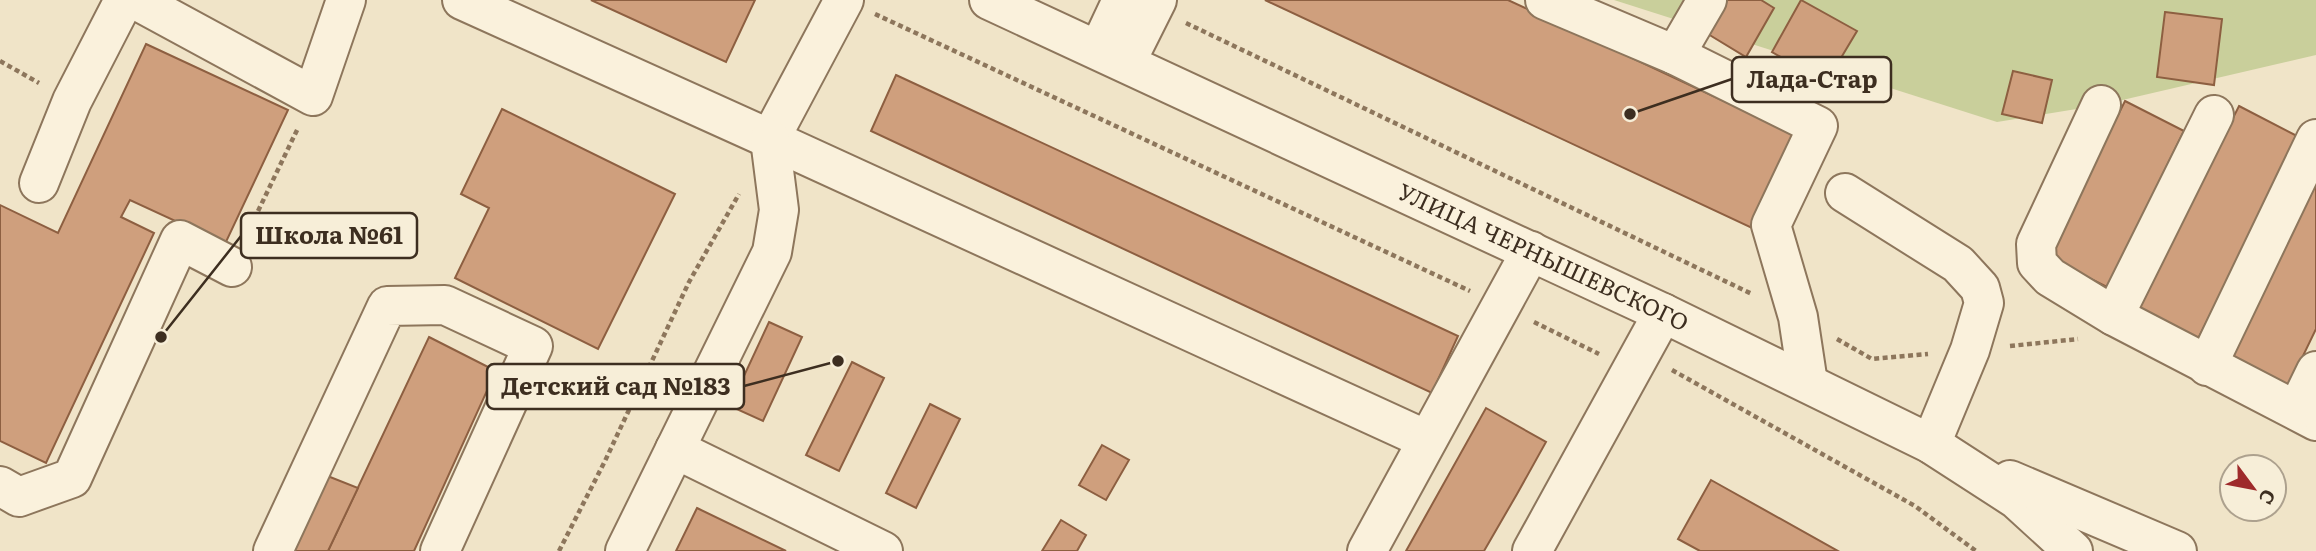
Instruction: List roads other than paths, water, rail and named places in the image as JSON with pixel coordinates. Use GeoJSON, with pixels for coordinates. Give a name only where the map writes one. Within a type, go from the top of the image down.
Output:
{"type":"FeatureCollection","features":[{"type":"Feature","properties":{"kind":"street"},"geometry":{"type":"LineString","coordinates":[[38,183],[72,101],[124,0]]}},
{"type":"Feature","properties":{"kind":"street"},"geometry":{"type":"LineString","coordinates":[[136,0],[313,96],[346,0]]}},
{"type":"Feature","properties":{"kind":"street"},"geometry":{"type":"LineString","coordinates":[[462,0],[1427,440]]}},
{"type":"Feature","properties":{"kind":"street","name":"УЛИЦА ЧЕРНЫШЕВСКОГО"},"geometry":{"type":"LineString","coordinates":[[989,0],[1663,313],[1939,448],[2016,499],[2073,551]]}},
{"type":"Feature","properties":{"kind":"street"},"geometry":{"type":"LineString","coordinates":[[1545,0],[1675,55],[1818,125],[1771,225],[1798,317],[1808,383]]}},
{"type":"Feature","properties":{"kind":"street"},"geometry":{"type":"LineString","coordinates":[[1675,55],[1707,0]]}},
{"type":"Feature","properties":{"kind":"street"},"geometry":{"type":"LineString","coordinates":[[1112,56],[1144,3]]}},
{"type":"Feature","properties":{"kind":"street"},"geometry":{"type":"LineString","coordinates":[[625,551],[772,252],[779,210],[770,139],[857,6]]}},
{"type":"Feature","properties":{"kind":"street"},"geometry":{"type":"LineString","coordinates":[[2101,105],[2036,244],[2037,263],[2050,277],[2114,316],[2306,416],[2316,371]]}},
{"type":"Feature","properties":{"kind":"street"},"geometry":{"type":"LineString","coordinates":[[2114,316],[2214,114]]}},
{"type":"Feature","properties":{"kind":"street"},"geometry":{"type":"LineString","coordinates":[[2207,366],[2316,139]]}},
{"type":"Feature","properties":{"kind":"street"},"geometry":{"type":"LineString","coordinates":[[1844,194],[1958,264],[1980,288],[1984,303],[1939,448],[2177,551]]}},
{"type":"Feature","properties":{"kind":"street"},"geometry":{"type":"LineString","coordinates":[[0,486],[19,497],[72,478],[180,240],[232,267]]}},
{"type":"Feature","properties":{"kind":"street"},"geometry":{"type":"LineString","coordinates":[[1367,551],[1531,251]]}},
{"type":"Feature","properties":{"kind":"street"},"geometry":{"type":"LineString","coordinates":[[273,551],[387,306],[445,305],[533,346],[440,551]]}},
{"type":"Feature","properties":{"kind":"street"},"geometry":{"type":"LineString","coordinates":[[1532,551],[1663,313]]}},
{"type":"Feature","properties":{"kind":"street"},"geometry":{"type":"LineString","coordinates":[[675,449],[883,551]]}},
{"type":"Feature","properties":{"kind":"place","name":"Лада-Стар"},"geometry":{"type":"Point","coordinates":[1630,114]}},
{"type":"Feature","properties":{"kind":"place","name":"Школа №61"},"geometry":{"type":"Point","coordinates":[161,337]}},
{"type":"Feature","properties":{"kind":"place","name":"Детский сад №183"},"geometry":{"type":"Point","coordinates":[838,361]}}]}
